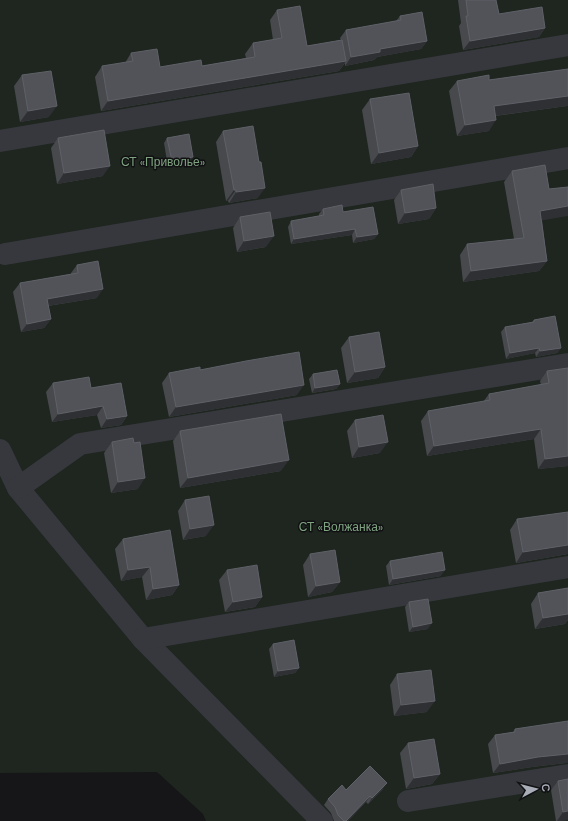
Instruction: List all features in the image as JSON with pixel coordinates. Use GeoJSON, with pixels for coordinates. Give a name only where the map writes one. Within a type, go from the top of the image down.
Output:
{"type":"FeatureCollection","features":[{"type":"Feature","properties":{"kind":"street"},"geometry":{"type":"LineString","coordinates":[[0,141],[568,45]]}},
{"type":"Feature","properties":{"kind":"street"},"geometry":{"type":"LineString","coordinates":[[5,254],[568,158]]}},
{"type":"Feature","properties":{"kind":"street"},"geometry":{"type":"LineString","coordinates":[[18,488],[80,444],[568,364]]}},
{"type":"Feature","properties":{"kind":"street"},"geometry":{"type":"LineString","coordinates":[[0,450],[18,488],[143,639],[322,821]]}},
{"type":"Feature","properties":{"kind":"street"},"geometry":{"type":"LineString","coordinates":[[143,639],[568,567]]}},
{"type":"Feature","properties":{"kind":"street"},"geometry":{"type":"LineString","coordinates":[[408,801],[568,776]]}},
{"type":"Feature","properties":{"kind":"green space"},"geometry":{"type":"Polygon","coordinates":[[[0,0],[568,0],[568,821],[206,821],[203,814],[157,772],[0,773],[0,0]]]}},
{"type":"Feature","properties":{"kind":"building"},"geometry":{"type":"Polygon","coordinates":[[[466,0],[496,0],[499,14],[542,7],[545,28],[470,41],[466,16],[468,16],[466,0]]]}},
{"type":"Feature","properties":{"kind":"building"},"geometry":{"type":"Polygon","coordinates":[[[300,6],[307,46],[342,40],[346,61],[108,101],[102,66],[133,61],[131,53],[157,49],[160,67],[201,60],[202,66],[255,57],[253,43],[282,38],[277,10],[300,6]]]}},
{"type":"Feature","properties":{"kind":"building"},"geometry":{"type":"Polygon","coordinates":[[[422,12],[427,41],[380,49],[380,52],[351,57],[346,30],[401,20],[400,16],[422,12]]]}},
{"type":"Feature","properties":{"kind":"building"},"geometry":{"type":"Polygon","coordinates":[[[568,69],[568,96],[494,106],[496,120],[465,125],[457,81],[489,75],[489,80],[568,69]]]}},
{"type":"Feature","properties":{"kind":"building"},"geometry":{"type":"Polygon","coordinates":[[[51,71],[57,106],[28,111],[22,75],[51,71]]]}},
{"type":"Feature","properties":{"kind":"building"},"geometry":{"type":"Polygon","coordinates":[[[409,93],[418,146],[379,153],[370,99],[409,93]]]}},
{"type":"Feature","properties":{"kind":"building"},"geometry":{"type":"Polygon","coordinates":[[[253,126],[265,188],[236,192],[236,190],[234,190],[223,131],[253,126]]]}},
{"type":"Feature","properties":{"kind":"building"},"geometry":{"type":"Polygon","coordinates":[[[104,130],[110,166],[64,173],[58,138],[104,130]]]}},
{"type":"Feature","properties":{"kind":"building"},"geometry":{"type":"Polygon","coordinates":[[[189,134],[193,157],[172,161],[167,138],[189,134]]]}},
{"type":"Feature","properties":{"kind":"building"},"geometry":{"type":"Polygon","coordinates":[[[545,165],[549,189],[568,187],[568,206],[540,211],[547,261],[471,271],[467,244],[524,238],[512,171],[545,165]]]}},
{"type":"Feature","properties":{"kind":"building"},"geometry":{"type":"Polygon","coordinates":[[[433,184],[436,208],[405,213],[401,190],[433,184]]]}},
{"type":"Feature","properties":{"kind":"building"},"geometry":{"type":"Polygon","coordinates":[[[342,205],[343,212],[373,207],[378,234],[357,237],[355,229],[294,239],[291,221],[324,215],[323,209],[342,205]]]}},
{"type":"Feature","properties":{"kind":"building"},"geometry":{"type":"Polygon","coordinates":[[[270,212],[274,236],[244,241],[240,217],[270,212]]]}},
{"type":"Feature","properties":{"kind":"building"},"geometry":{"type":"Polygon","coordinates":[[[98,261],[103,289],[47,299],[51,319],[27,324],[20,283],[78,273],[77,265],[98,261]]]}},
{"type":"Feature","properties":{"kind":"building"},"geometry":{"type":"Polygon","coordinates":[[[555,316],[561,348],[540,351],[539,348],[510,353],[505,327],[534,322],[534,320],[555,316]]]}},
{"type":"Feature","properties":{"kind":"building"},"geometry":{"type":"Polygon","coordinates":[[[379,332],[385,367],[355,372],[349,337],[379,332]]]}},
{"type":"Feature","properties":{"kind":"building"},"geometry":{"type":"Polygon","coordinates":[[[299,352],[304,385],[176,407],[169,373],[200,367],[200,370],[299,352]]]}},
{"type":"Feature","properties":{"kind":"building"},"geometry":{"type":"Polygon","coordinates":[[[568,368],[568,456],[545,459],[541,429],[434,446],[428,411],[490,400],[489,394],[549,383],[547,371],[568,368]]]}},
{"type":"Feature","properties":{"kind":"building"},"geometry":{"type":"Polygon","coordinates":[[[337,370],[340,384],[315,388],[313,374],[337,370]]]}},
{"type":"Feature","properties":{"kind":"building"},"geometry":{"type":"Polygon","coordinates":[[[89,377],[91,388],[121,383],[127,416],[107,419],[103,406],[58,414],[53,383],[89,377]]]}},
{"type":"Feature","properties":{"kind":"building"},"geometry":{"type":"Polygon","coordinates":[[[281,414],[289,460],[188,478],[180,431],[281,414]]]}},
{"type":"Feature","properties":{"kind":"building"},"geometry":{"type":"Polygon","coordinates":[[[383,415],[388,442],[359,447],[355,420],[383,415]]]}},
{"type":"Feature","properties":{"kind":"building"},"geometry":{"type":"Polygon","coordinates":[[[133,438],[134,443],[140,442],[145,478],[118,482],[112,442],[133,438]]]}},
{"type":"Feature","properties":{"kind":"building"},"geometry":{"type":"Polygon","coordinates":[[[209,496],[214,525],[190,529],[185,500],[209,496]]]}},
{"type":"Feature","properties":{"kind":"building"},"geometry":{"type":"Polygon","coordinates":[[[568,512],[568,545],[523,552],[517,519],[568,512]]]}},
{"type":"Feature","properties":{"kind":"building"},"geometry":{"type":"Polygon","coordinates":[[[170,530],[179,585],[153,589],[150,567],[128,570],[123,539],[170,530]]]}},
{"type":"Feature","properties":{"kind":"building"},"geometry":{"type":"Polygon","coordinates":[[[335,550],[340,582],[316,586],[310,554],[335,550]]]}},
{"type":"Feature","properties":{"kind":"building"},"geometry":{"type":"Polygon","coordinates":[[[442,552],[445,570],[393,579],[390,561],[442,552]]]}},
{"type":"Feature","properties":{"kind":"building"},"geometry":{"type":"Polygon","coordinates":[[[257,565],[262,597],[233,602],[227,570],[257,565]]]}},
{"type":"Feature","properties":{"kind":"building"},"geometry":{"type":"Polygon","coordinates":[[[568,588],[568,614],[543,618],[538,593],[568,588]]]}},
{"type":"Feature","properties":{"kind":"building"},"geometry":{"type":"Polygon","coordinates":[[[428,599],[432,623],[413,627],[409,602],[428,599]]]}},
{"type":"Feature","properties":{"kind":"building"},"geometry":{"type":"Polygon","coordinates":[[[294,640],[299,668],[278,671],[273,644],[294,640]]]}},
{"type":"Feature","properties":{"kind":"building"},"geometry":{"type":"Polygon","coordinates":[[[431,670],[435,701],[401,705],[397,674],[431,670]]]}},
{"type":"Feature","properties":{"kind":"building"},"geometry":{"type":"Polygon","coordinates":[[[568,721],[568,754],[538,757],[500,764],[495,735],[515,732],[515,729],[568,721]]]}},
{"type":"Feature","properties":{"kind":"building"},"geometry":{"type":"Polygon","coordinates":[[[434,739],[440,774],[414,778],[408,743],[434,739]]]}},
{"type":"Feature","properties":{"kind":"building"},"geometry":{"type":"Polygon","coordinates":[[[370,766],[387,783],[372,798],[370,796],[346,821],[344,821],[338,815],[335,807],[328,799],[342,785],[346,790],[370,766]]]}},
{"type":"Feature","properties":{"kind":"building"},"geometry":{"type":"Polygon","coordinates":[[[568,779],[568,811],[563,812],[558,781],[568,779]]]}},
{"type":"Feature","properties":{"kind":"park label","name":"СТ «Приволье»"},"geometry":{"type":"Point","coordinates":[163,162]}},
{"type":"Feature","properties":{"kind":"park label","name":"СТ «Волжанка»"},"geometry":{"type":"Point","coordinates":[341,527]}}]}
